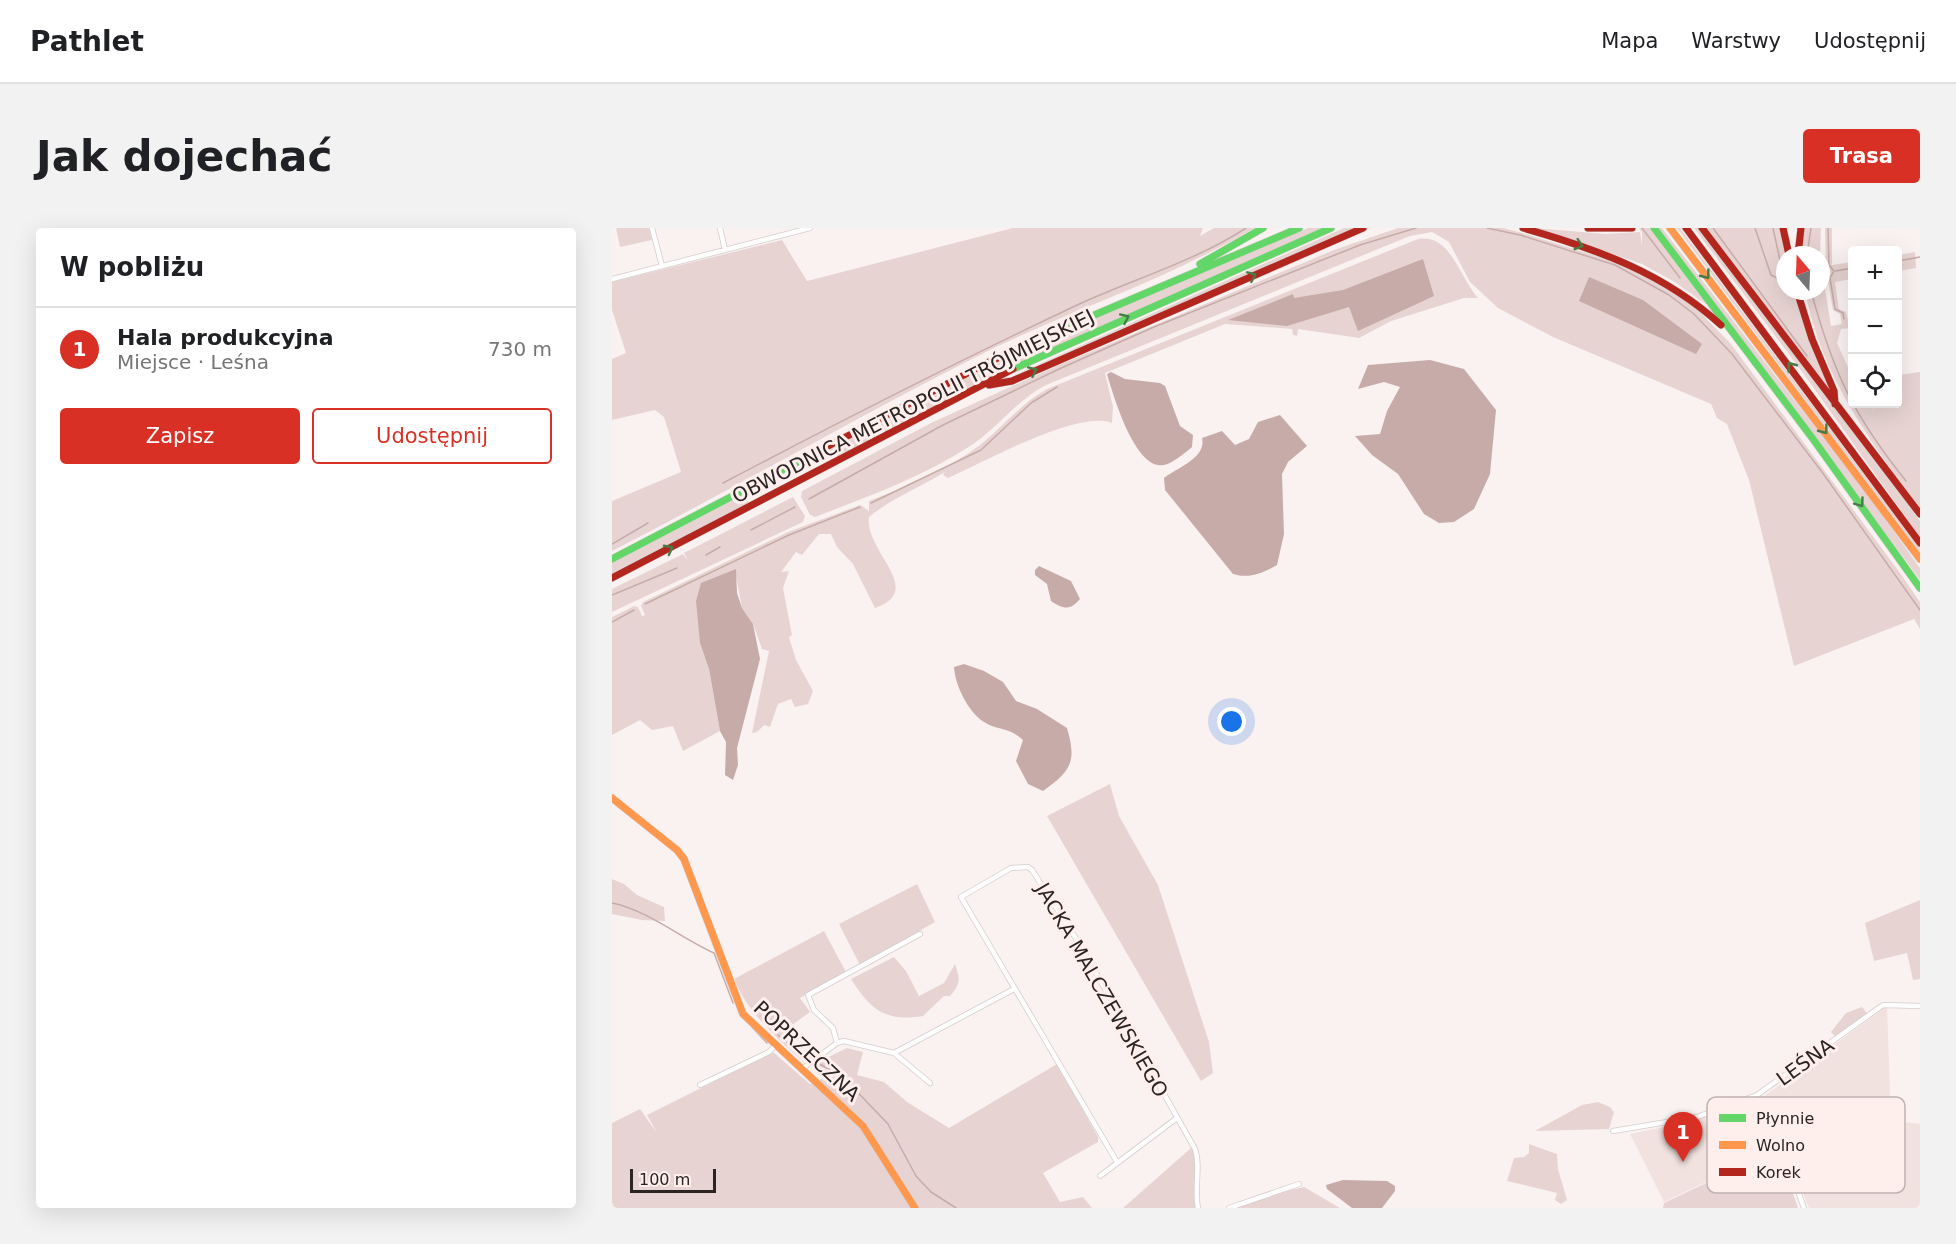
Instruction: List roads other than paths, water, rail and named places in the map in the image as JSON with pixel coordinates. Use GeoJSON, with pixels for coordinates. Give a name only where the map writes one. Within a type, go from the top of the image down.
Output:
{"type":"FeatureCollection","features":[{"type":"Feature","properties":{"kind":"main road"},"geometry":{"type":"LineString","coordinates":[[1154,289],[1263,228]]}},
{"type":"Feature","properties":{"kind":"main road","name":"OBWODNICA METROPOLII TRÓJMIEJSKIEJ"},"geometry":{"type":"LineString","coordinates":[[612,559],[977,369],[1154,289],[1299,228]]}},
{"type":"Feature","properties":{"kind":"main road","name":"OBWODNICA METROPOLII TRÓJMIEJSKIEJ"},"geometry":{"type":"LineString","coordinates":[[612,578],[977,387],[1079,338],[1331,228]]}},
{"type":"Feature","properties":{"kind":"main road"},"geometry":{"type":"LineString","coordinates":[[977,387],[1012,381],[1363,228]]}},
{"type":"Feature","properties":{"kind":"main road"},"geometry":{"type":"LineString","coordinates":[[1523,228],[1610,255],[1653,273],[1697,303],[1746,350]]}},
{"type":"Feature","properties":{"kind":"main road"},"geometry":{"type":"LineString","coordinates":[[1588,228],[1632,228]]}},
{"type":"Feature","properties":{"kind":"main road"},"geometry":{"type":"LineString","coordinates":[[1654,228],[1920,588]]}},
{"type":"Feature","properties":{"kind":"main road"},"geometry":{"type":"LineString","coordinates":[[1670,228],[1920,559]]}},
{"type":"Feature","properties":{"kind":"main road"},"geometry":{"type":"LineString","coordinates":[[1686,228],[1920,543]]}},
{"type":"Feature","properties":{"kind":"main road"},"geometry":{"type":"LineString","coordinates":[[1702,228],[1920,514]]}},
{"type":"Feature","properties":{"kind":"main road"},"geometry":{"type":"LineString","coordinates":[[1783,228],[1787,246]]}},
{"type":"Feature","properties":{"kind":"main road"},"geometry":{"type":"LineString","coordinates":[[1799,246],[1801,228]]}},
{"type":"Feature","properties":{"kind":"main road"},"geometry":{"type":"LineString","coordinates":[[1800,300],[1812,339],[1834,391],[1836,404]]}},
{"type":"Feature","properties":{"kind":"main road","name":"POPRZECZNA"},"geometry":{"type":"LineString","coordinates":[[612,798],[677,850],[684,859],[737,1006],[863,1126],[915,1208]]}},
{"type":"Feature","properties":{"kind":"street"},"geometry":{"type":"LineString","coordinates":[[652,228],[662,266]]}},
{"type":"Feature","properties":{"kind":"street"},"geometry":{"type":"LineString","coordinates":[[720,228],[725,250]]}},
{"type":"Feature","properties":{"kind":"street"},"geometry":{"type":"LineString","coordinates":[[612,279],[788,231],[810,228]]}},
{"type":"Feature","properties":{"kind":"street","name":"JACKA MALCZEWSKIEGO"},"geometry":{"type":"LineString","coordinates":[[1014,989],[960,897],[1011,868],[1028,867],[1082,948],[1177,1118]]}},
{"type":"Feature","properties":{"kind":"street"},"geometry":{"type":"LineString","coordinates":[[837,1043],[833,1028],[814,1010],[808,995],[920,934]]}},
{"type":"Feature","properties":{"kind":"street"},"geometry":{"type":"LineString","coordinates":[[894,1053],[1014,989],[1117,1162]]}},
{"type":"Feature","properties":{"kind":"street","name":"LEŚNA"},"geometry":{"type":"LineString","coordinates":[[1751,1097],[1882,1005],[1920,1006]]}},
{"type":"Feature","properties":{"kind":"street"},"geometry":{"type":"LineString","coordinates":[[802,1069],[837,1043],[844,1041],[894,1053],[930,1083]]}},
{"type":"Feature","properties":{"kind":"street"},"geometry":{"type":"LineString","coordinates":[[700,1085],[769,1052],[776,1045]]}},
{"type":"Feature","properties":{"kind":"street","name":"LEŚNA"},"geometry":{"type":"LineString","coordinates":[[1613,1131],[1697,1117],[1707,1113]]}},
{"type":"Feature","properties":{"kind":"street"},"geometry":{"type":"LineString","coordinates":[[1100,1176],[1177,1118],[1198,1157],[1195,1186],[1198,1208]]}},
{"type":"Feature","properties":{"kind":"street"},"geometry":{"type":"LineString","coordinates":[[1229,1208],[1299,1184]]}},
{"type":"Feature","properties":{"kind":"street"},"geometry":{"type":"LineString","coordinates":[[1799,1193],[1804,1208]]}},
{"type":"Feature","properties":{"kind":"waterway"},"geometry":{"type":"LineString","coordinates":[[723,483],[984,350],[1095,297],[1204,251],[1246,228]]}},
{"type":"Feature","properties":{"kind":"waterway"},"geometry":{"type":"LineString","coordinates":[[809,499],[943,425],[1059,369],[1154,327],[1360,245],[1416,228]]}},
{"type":"Feature","properties":{"kind":"waterway"},"geometry":{"type":"LineString","coordinates":[[1487,228],[1520,235],[1615,265],[1669,295],[1694,314],[1732,354],[1822,472],[1920,610]]}},
{"type":"Feature","properties":{"kind":"waterway"},"geometry":{"type":"LineString","coordinates":[[1642,228],[1680,278]]}},
{"type":"Feature","properties":{"kind":"waterway"},"geometry":{"type":"LineString","coordinates":[[1713,228],[1807,356]]}},
{"type":"Feature","properties":{"kind":"waterway"},"geometry":{"type":"LineString","coordinates":[[1755,228],[1771,275],[1776,278]]}},
{"type":"Feature","properties":{"kind":"waterway"},"geometry":{"type":"LineString","coordinates":[[1773,228],[1777,246]]}},
{"type":"Feature","properties":{"kind":"waterway"},"geometry":{"type":"LineString","coordinates":[[1808,246],[1811,228]]}},
{"type":"Feature","properties":{"kind":"waterway"},"geometry":{"type":"LineString","coordinates":[[1828,228],[1829,265],[1833,270]]}},
{"type":"Feature","properties":{"kind":"waterway"},"geometry":{"type":"LineString","coordinates":[[1902,260],[1920,257]]}},
{"type":"Feature","properties":{"kind":"waterway"},"geometry":{"type":"LineString","coordinates":[[1836,271],[1848,269]]}},
{"type":"Feature","properties":{"kind":"waterway"},"geometry":{"type":"LineString","coordinates":[[1834,271],[1830,278],[1835,309],[1843,313],[1844,319]]}},
{"type":"Feature","properties":{"kind":"waterway"},"geometry":{"type":"LineString","coordinates":[[1813,300],[1828,346],[1847,392],[1872,435],[1906,481]]}},
{"type":"Feature","properties":{"kind":"waterway"},"geometry":{"type":"LineString","coordinates":[[871,503],[981,450],[1031,403],[1057,387]]}},
{"type":"Feature","properties":{"kind":"waterway"},"geometry":{"type":"LineString","coordinates":[[751,530],[795,507]]}},
{"type":"Feature","properties":{"kind":"waterway"},"geometry":{"type":"LineString","coordinates":[[645,604],[789,535],[860,507]]}},
{"type":"Feature","properties":{"kind":"waterway"},"geometry":{"type":"LineString","coordinates":[[612,544],[648,523]]}},
{"type":"Feature","properties":{"kind":"waterway"},"geometry":{"type":"LineString","coordinates":[[706,555],[720,547]]}},
{"type":"Feature","properties":{"kind":"waterway"},"geometry":{"type":"LineString","coordinates":[[612,595],[677,568]]}},
{"type":"Feature","properties":{"kind":"waterway"},"geometry":{"type":"LineString","coordinates":[[612,622],[634,610]]}},
{"type":"Feature","properties":{"kind":"waterway"},"geometry":{"type":"LineString","coordinates":[[612,903],[651,918],[714,953],[733,1003]]}},
{"type":"Feature","properties":{"kind":"waterway"},"geometry":{"type":"LineString","coordinates":[[752,1027],[767,1043]]}},
{"type":"Feature","properties":{"kind":"waterway"},"geometry":{"type":"LineString","coordinates":[[778,1035],[808,1058]]}},
{"type":"Feature","properties":{"kind":"waterway"},"geometry":{"type":"LineString","coordinates":[[818,1063],[843,1077],[888,1124],[916,1176],[931,1192],[956,1208]]}},
{"type":"Feature","properties":{"kind":"place","name":"Hala produkcyjna"},"geometry":{"type":"Point","coordinates":[1683,1162]}}]}
